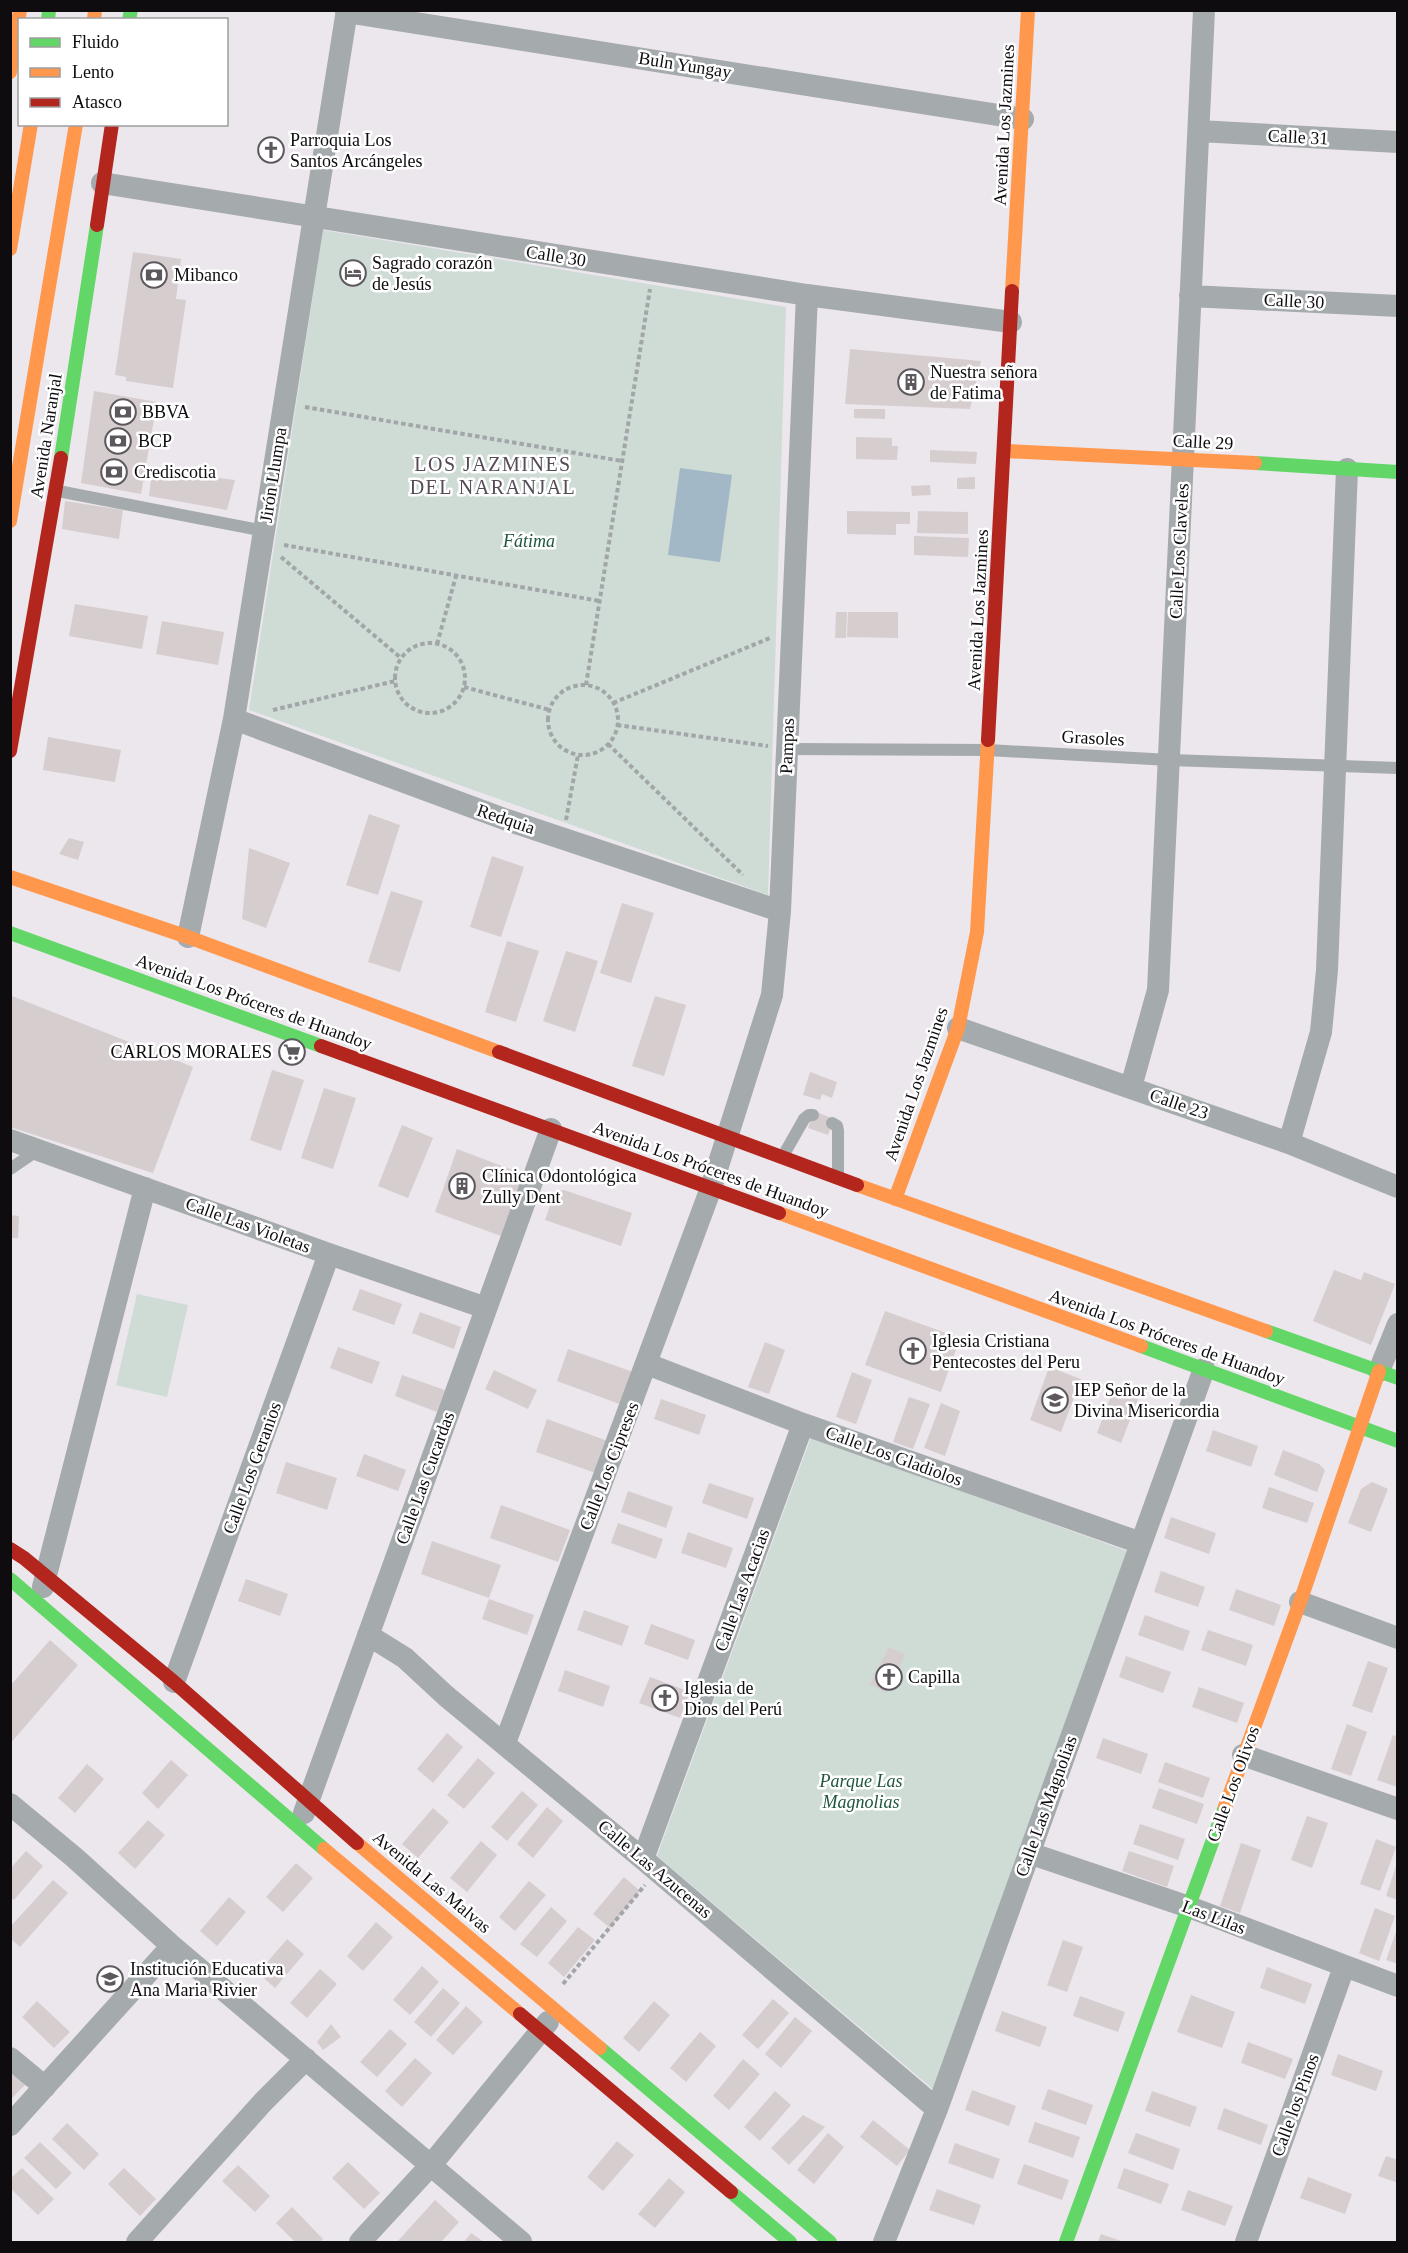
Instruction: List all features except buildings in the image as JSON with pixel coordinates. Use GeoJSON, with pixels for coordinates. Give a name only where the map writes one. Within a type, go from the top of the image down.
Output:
{"type":"FeatureCollection","features":[{"type":"Feature","properties":{"kind":"main road","name":"Avenida Los Jazmines"},"geometry":{"type":"LineString","coordinates":[[895,1199],[958,1028],[977,932],[1028,10]]}},
{"type":"Feature","properties":{"kind":"main road"},"geometry":{"type":"LineString","coordinates":[[10,72],[18,22]]}},
{"type":"Feature","properties":{"kind":"main road"},"geometry":{"type":"LineString","coordinates":[[11,241],[31,126]]}},
{"type":"Feature","properties":{"kind":"main road","name":"Avenida Naranjal"},"geometry":{"type":"LineString","coordinates":[[10,521],[76,126]]}},
{"type":"Feature","properties":{"kind":"main road","name":"Avenida Naranjal"},"geometry":{"type":"LineString","coordinates":[[10,751],[56,491],[112,126]]}},
{"type":"Feature","properties":{"kind":"main road","name":"Calle 29"},"geometry":{"type":"LineString","coordinates":[[1005,451],[1184,458],[1398,472]]}},
{"type":"Feature","properties":{"kind":"main road","name":"Avenida Los Próceres de Huandoy"},"geometry":{"type":"LineString","coordinates":[[10,877],[188,937],[895,1199],[1388,1375]]}},
{"type":"Feature","properties":{"kind":"main road","name":"Avenida Los Próceres de Huandoy"},"geometry":{"type":"LineString","coordinates":[[10,933],[551,1129],[1398,1441]]}},
{"type":"Feature","properties":{"kind":"main road","name":"Calle Los Olivos"},"geometry":{"type":"LineString","coordinates":[[1066,2242],[1300,1602],[1360,1427],[1388,1375]]}},
{"type":"Feature","properties":{"kind":"main road","name":"Avenida Las Malvas"},"geometry":{"type":"LineString","coordinates":[[10,1549],[174,1682],[309,1802],[830,2242]]}},
{"type":"Feature","properties":{"kind":"main road"},"geometry":{"type":"LineString","coordinates":[[10,1579],[298,1827],[790,2242]]}},
{"type":"Feature","properties":{"kind":"street","name":"Calle Los Claveles"},"geometry":{"type":"LineString","coordinates":[[1131,1087],[1158,990],[1204,10]]}},
{"type":"Feature","properties":{"kind":"street","name":"Buln Yungay"},"geometry":{"type":"LineString","coordinates":[[346,11],[1023,119]]}},
{"type":"Feature","properties":{"kind":"street","name":"Jirón Llumpa"},"geometry":{"type":"LineString","coordinates":[[188,937],[234,719],[346,11]]}},
{"type":"Feature","properties":{"kind":"street","name":"Calle 31"},"geometry":{"type":"LineString","coordinates":[[1199,131],[1398,142]]}},
{"type":"Feature","properties":{"kind":"street","name":"Calle 30"},"geometry":{"type":"LineString","coordinates":[[102,183],[807,295],[1011,322]]}},
{"type":"Feature","properties":{"kind":"street","name":"Pampas"},"geometry":{"type":"LineString","coordinates":[[711,1188],[772,995],[780,911],[807,295]]}},
{"type":"Feature","properties":{"kind":"street","name":"Calle 30"},"geometry":{"type":"LineString","coordinates":[[1190,296],[1398,306]]}},
{"type":"Feature","properties":{"kind":"street"},"geometry":{"type":"LineString","coordinates":[[1289,1143],[1321,1032],[1327,970],[1347,469]]}},
{"type":"Feature","properties":{"kind":"street","name":"Redquia"},"geometry":{"type":"LineString","coordinates":[[234,719],[507,820],[780,911]]}},
{"type":"Feature","properties":{"kind":"street","name":"Calle 23"},"geometry":{"type":"LineString","coordinates":[[958,1028],[1289,1143],[1398,1187]]}},
{"type":"Feature","properties":{"kind":"street","name":"Calle Las Cucardas"},"geometry":{"type":"LineString","coordinates":[[298,1827],[309,1802],[551,1129]]}},
{"type":"Feature","properties":{"kind":"street","name":"Calle Las Violetas"},"geometry":{"type":"LineString","coordinates":[[10,1140],[486,1308]]}},
{"type":"Feature","properties":{"kind":"street"},"geometry":{"type":"LineString","coordinates":[[39,1602],[145,1188]]}},
{"type":"Feature","properties":{"kind":"street","name":"Calle Los Cipreses"},"geometry":{"type":"LineString","coordinates":[[505,1743],[648,1364],[711,1188]]}},
{"type":"Feature","properties":{"kind":"street","name":"Calle Los Geranios"},"geometry":{"type":"LineString","coordinates":[[174,1682],[329,1254]]}},
{"type":"Feature","properties":{"kind":"street","name":"Calle Los Olivos"},"geometry":{"type":"LineString","coordinates":[[1388,1375],[1398,1324]]}},
{"type":"Feature","properties":{"kind":"street","name":"Calle Los Gladiolos"},"geometry":{"type":"LineString","coordinates":[[648,1364],[803,1424],[1141,1544]]}},
{"type":"Feature","properties":{"kind":"street","name":"Calle Las Magnolias"},"geometry":{"type":"LineString","coordinates":[[885,2242],[937,2109],[1204,1369]]}},
{"type":"Feature","properties":{"kind":"street","name":"Calle Las Acacias"},"geometry":{"type":"LineString","coordinates":[[650,1865],[803,1424]]}},
{"type":"Feature","properties":{"kind":"street"},"geometry":{"type":"LineString","coordinates":[[1300,1602],[1398,1638]]}},
{"type":"Feature","properties":{"kind":"street","name":"Calle Las Azucenas"},"geometry":{"type":"LineString","coordinates":[[368,1635],[405,1658],[446,1696],[505,1743],[937,2109]]}},
{"type":"Feature","properties":{"kind":"street"},"geometry":{"type":"LineString","coordinates":[[1243,1755],[1398,1809]]}},
{"type":"Feature","properties":{"kind":"street"},"geometry":{"type":"LineString","coordinates":[[10,1804],[75,1858],[172,1946],[521,2242]]}},
{"type":"Feature","properties":{"kind":"street","name":"Las Lilas"},"geometry":{"type":"LineString","coordinates":[[1029,1853],[1189,1907],[1398,1986]]}},
{"type":"Feature","properties":{"kind":"street"},"geometry":{"type":"LineString","coordinates":[[10,2125],[172,1946]]}},
{"type":"Feature","properties":{"kind":"street","name":"Calle los Pinos"},"geometry":{"type":"LineString","coordinates":[[1246,2242],[1344,1967]]}},
{"type":"Feature","properties":{"kind":"street"},"geometry":{"type":"LineString","coordinates":[[360,2242],[431,2165],[541,2030],[552,2008]]}},
{"type":"Feature","properties":{"kind":"street"},"geometry":{"type":"LineString","coordinates":[[10,2058],[45,2087]]}},
{"type":"Feature","properties":{"kind":"street"},"geometry":{"type":"LineString","coordinates":[[137,2242],[263,2102],[306,2059]]}},
{"type":"Feature","properties":{"kind":"lane"},"geometry":{"type":"LineString","coordinates":[[56,491],[263,536]]}},
{"type":"Feature","properties":{"kind":"lane","name":"Grasoles"},"geometry":{"type":"LineString","coordinates":[[787,749],[988,750],[1170,760],[1398,768]]}},
{"type":"Feature","properties":{"kind":"lane"},"geometry":{"type":"LineString","coordinates":[[782,1156],[804,1119],[813,1115]]}},
{"type":"Feature","properties":{"kind":"lane"},"geometry":{"type":"LineString","coordinates":[[832,1123],[837,1126],[838,1131],[838,1177]]}},
{"type":"Feature","properties":{"kind":"lane"},"geometry":{"type":"LineString","coordinates":[[10,1169],[38,1150]]}},
{"type":"Feature","properties":{"kind":"path"},"geometry":{"type":"LineString","coordinates":[[586,685],[653,271]]}},
{"type":"Feature","properties":{"kind":"path"},"geometry":{"type":"LineString","coordinates":[[284,404],[622,461]]}},
{"type":"Feature","properties":{"kind":"path"},"geometry":{"type":"LineString","coordinates":[[263,536],[456,576],[600,601]]}},
{"type":"Feature","properties":{"kind":"path"},"geometry":{"type":"LineString","coordinates":[[263,536],[401,658]]}},
{"type":"Feature","properties":{"kind":"path"},"geometry":{"type":"LineString","coordinates":[[437,644],[456,576]]}},
{"type":"Feature","properties":{"kind":"path"},"geometry":{"type":"LineString","coordinates":[[613,703],[792,629]]}},
{"type":"Feature","properties":{"kind":"path"},"geometry":{"type":"LineString","coordinates":[[420,644],[437,644],[453,651],[464,670],[464,687],[456,701],[448,708],[426,713],[415,710],[405,703],[398,693],[395,681],[396,669],[401,658],[420,644]]}},
{"type":"Feature","properties":{"kind":"path"},"geometry":{"type":"LineString","coordinates":[[269,711],[395,681]]}},
{"type":"Feature","properties":{"kind":"path"},"geometry":{"type":"LineString","coordinates":[[586,685],[606,694],[617,713],[617,724],[615,735],[608,744],[599,751],[578,755],[557,744],[550,734],[548,722],[555,699],[563,691],[574,686],[586,685]]}},
{"type":"Feature","properties":{"kind":"path"},"geometry":{"type":"LineString","coordinates":[[464,687],[550,710]]}},
{"type":"Feature","properties":{"kind":"path"},"geometry":{"type":"LineString","coordinates":[[617,724],[787,749]]}},
{"type":"Feature","properties":{"kind":"path"},"geometry":{"type":"LineString","coordinates":[[608,744],[746,877]]}},
{"type":"Feature","properties":{"kind":"path"},"geometry":{"type":"LineString","coordinates":[[563,838],[578,755]]}},
{"type":"Feature","properties":{"kind":"path"},"geometry":{"type":"LineString","coordinates":[[552,2008],[650,1865]]}},
{"type":"Feature","properties":{"kind":"green space","name":"Fátima"},"geometry":{"type":"Polygon","coordinates":[[[323,230],[786,307],[768,895],[249,710],[323,230]]]}},
{"type":"Feature","properties":{"kind":"green space"},"geometry":{"type":"Polygon","coordinates":[[[137,1294],[188,1305],[167,1397],[116,1385],[137,1294]]]}},
{"type":"Feature","properties":{"kind":"green space","name":"Parque Las Magnolias"},"geometry":{"type":"Polygon","coordinates":[[[811,1437],[1127,1551],[933,2089],[657,1856],[811,1437]]]}},
{"type":"Feature","properties":{"kind":"water"},"geometry":{"type":"Polygon","coordinates":[[[680,468],[732,475],[720,562],[668,555],[680,468]]]}},
{"type":"Feature","properties":{"kind":"traffic: fast"},"geometry":{"type":"LineString","coordinates":[[48,18],[49,10]]}},
{"type":"Feature","properties":{"kind":"traffic: fast"},"geometry":{"type":"LineString","coordinates":[[129,18],[131,10]]}},
{"type":"Feature","properties":{"kind":"traffic: fast"},"geometry":{"type":"LineString","coordinates":[[61,458],[97,225]]}},
{"type":"Feature","properties":{"kind":"traffic: fast"},"geometry":{"type":"LineString","coordinates":[[1255,463],[1398,472]]}},
{"type":"Feature","properties":{"kind":"traffic: fast"},"geometry":{"type":"LineString","coordinates":[[10,933],[321,1046]]}},
{"type":"Feature","properties":{"kind":"traffic: fast"},"geometry":{"type":"LineString","coordinates":[[1266,1331],[1398,1378]]}},
{"type":"Feature","properties":{"kind":"traffic: fast"},"geometry":{"type":"LineString","coordinates":[[1141,1346],[1398,1441]]}},
{"type":"Feature","properties":{"kind":"traffic: fast"},"geometry":{"type":"LineString","coordinates":[[10,1579],[324,1849]]}},
{"type":"Feature","properties":{"kind":"traffic: fast"},"geometry":{"type":"LineString","coordinates":[[1066,2242],[1225,1807]]}},
{"type":"Feature","properties":{"kind":"traffic: fast"},"geometry":{"type":"LineString","coordinates":[[600,2048],[830,2242]]}},
{"type":"Feature","properties":{"kind":"traffic: fast"},"geometry":{"type":"LineString","coordinates":[[731,2192],[790,2242]]}},
{"type":"Feature","properties":{"kind":"traffic: slow"},"geometry":{"type":"LineString","coordinates":[[19,18],[20,10]]}},
{"type":"Feature","properties":{"kind":"traffic: slow"},"geometry":{"type":"LineString","coordinates":[[94,18],[95,10]]}},
{"type":"Feature","properties":{"kind":"traffic: slow"},"geometry":{"type":"LineString","coordinates":[[1012,291],[1028,10]]}},
{"type":"Feature","properties":{"kind":"traffic: slow"},"geometry":{"type":"LineString","coordinates":[[10,72],[18,22]]}},
{"type":"Feature","properties":{"kind":"traffic: slow"},"geometry":{"type":"LineString","coordinates":[[10,249],[31,126]]}},
{"type":"Feature","properties":{"kind":"traffic: slow"},"geometry":{"type":"LineString","coordinates":[[10,521],[76,126]]}},
{"type":"Feature","properties":{"kind":"traffic: slow"},"geometry":{"type":"LineString","coordinates":[[1005,451],[1255,463]]}},
{"type":"Feature","properties":{"kind":"traffic: slow"},"geometry":{"type":"LineString","coordinates":[[895,1199],[958,1028],[977,932],[988,740]]}},
{"type":"Feature","properties":{"kind":"traffic: slow"},"geometry":{"type":"LineString","coordinates":[[10,877],[188,937],[499,1052]]}},
{"type":"Feature","properties":{"kind":"traffic: slow"},"geometry":{"type":"LineString","coordinates":[[857,1185],[1266,1331]]}},
{"type":"Feature","properties":{"kind":"traffic: slow"},"geometry":{"type":"LineString","coordinates":[[779,1213],[1141,1346]]}},
{"type":"Feature","properties":{"kind":"traffic: slow"},"geometry":{"type":"LineString","coordinates":[[1225,1807],[1300,1602],[1379,1371]]}},
{"type":"Feature","properties":{"kind":"traffic: slow"},"geometry":{"type":"LineString","coordinates":[[357,1843],[600,2048]]}},
{"type":"Feature","properties":{"kind":"traffic: slow"},"geometry":{"type":"LineString","coordinates":[[324,1849],[520,2014]]}},
{"type":"Feature","properties":{"kind":"traffic: jam"},"geometry":{"type":"LineString","coordinates":[[97,225],[112,126]]}},
{"type":"Feature","properties":{"kind":"traffic: jam"},"geometry":{"type":"LineString","coordinates":[[988,740],[1012,291]]}},
{"type":"Feature","properties":{"kind":"traffic: jam"},"geometry":{"type":"LineString","coordinates":[[10,751],[61,458]]}},
{"type":"Feature","properties":{"kind":"traffic: jam"},"geometry":{"type":"LineString","coordinates":[[321,1046],[779,1213]]}},
{"type":"Feature","properties":{"kind":"traffic: jam"},"geometry":{"type":"LineString","coordinates":[[499,1052],[857,1185]]}},
{"type":"Feature","properties":{"kind":"traffic: jam"},"geometry":{"type":"LineString","coordinates":[[10,1549],[24,1558],[174,1682],[357,1843]]}},
{"type":"Feature","properties":{"kind":"traffic: jam"},"geometry":{"type":"LineString","coordinates":[[520,2014],[731,2192]]}},
{"type":"Feature","properties":{"kind":"place","name":"Parroquia Los Santos Arcángeles"},"geometry":{"type":"Point","coordinates":[271,150]}},
{"type":"Feature","properties":{"kind":"place","name":"Sagrado corazón de Jesús"},"geometry":{"type":"Point","coordinates":[353,273]}},
{"type":"Feature","properties":{"kind":"place","name":"Mibanco"},"geometry":{"type":"Point","coordinates":[154,275]}},
{"type":"Feature","properties":{"kind":"place","name":"Nuestra señora de Fatima"},"geometry":{"type":"Point","coordinates":[911,382]}},
{"type":"Feature","properties":{"kind":"place","name":"BBVA"},"geometry":{"type":"Point","coordinates":[123,412]}},
{"type":"Feature","properties":{"kind":"place","name":"BCP"},"geometry":{"type":"Point","coordinates":[118,441]}},
{"type":"Feature","properties":{"kind":"place","name":"Crediscotia"},"geometry":{"type":"Point","coordinates":[114,472]}},
{"type":"Feature","properties":{"kind":"place","name":"CARLOS MORALES"},"geometry":{"type":"Point","coordinates":[292,1052]}},
{"type":"Feature","properties":{"kind":"place","name":"Clínica Odontológica Zully Dent"},"geometry":{"type":"Point","coordinates":[462,1186]}},
{"type":"Feature","properties":{"kind":"place","name":"Iglesia Cristiana Pentecostes del Peru"},"geometry":{"type":"Point","coordinates":[913,1351]}},
{"type":"Feature","properties":{"kind":"place","name":"IEP Señor de la Divina Misericordia"},"geometry":{"type":"Point","coordinates":[1055,1400]}},
{"type":"Feature","properties":{"kind":"place","name":"Capilla"},"geometry":{"type":"Point","coordinates":[889,1677]}},
{"type":"Feature","properties":{"kind":"place","name":"Iglesia de Dios del Perú"},"geometry":{"type":"Point","coordinates":[665,1698]}},
{"type":"Feature","properties":{"kind":"place","name":"Institución Educativa Ana Maria Rivier"},"geometry":{"type":"Point","coordinates":[110,1979]}},
{"type":"Feature","properties":{"kind":"district","name":"LOS JAZMINES DEL NARANJAL"},"geometry":{"type":"Point","coordinates":[493,476]}}]}
